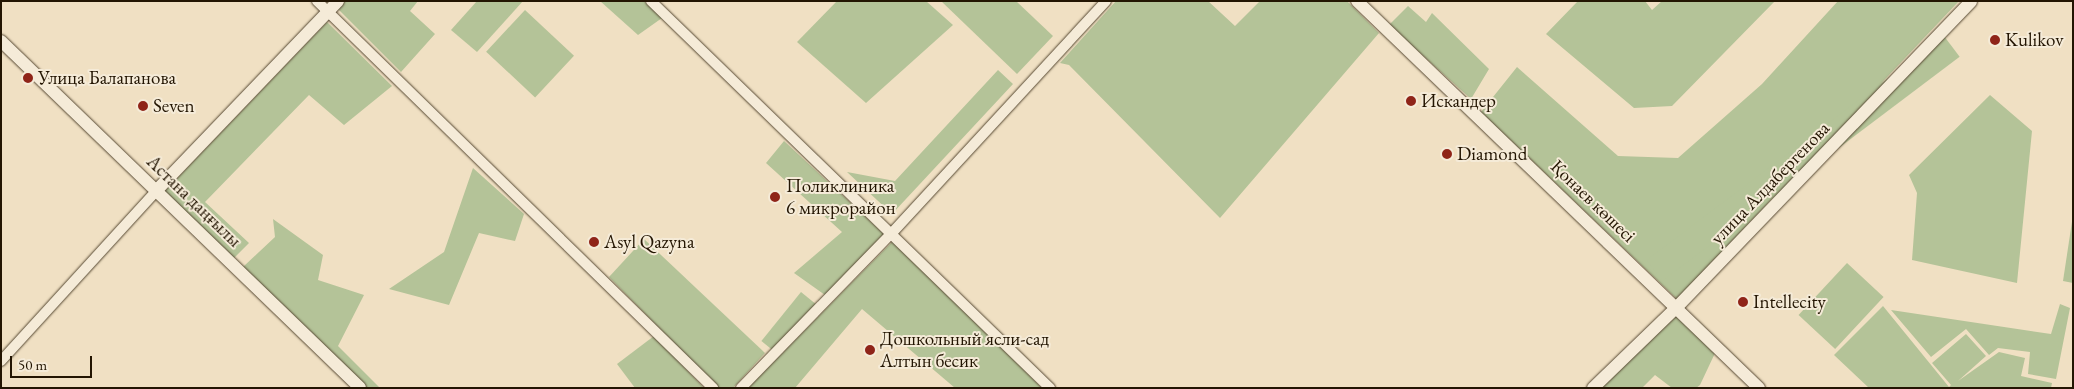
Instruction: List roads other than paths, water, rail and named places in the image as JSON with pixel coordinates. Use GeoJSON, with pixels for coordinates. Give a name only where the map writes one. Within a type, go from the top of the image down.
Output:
{"type":"FeatureCollection","features":[{"type":"Feature","properties":{"kind":"street"},"geometry":{"type":"LineString","coordinates":[[317,1],[714,388]]}},
{"type":"Feature","properties":{"kind":"street"},"geometry":{"type":"LineString","coordinates":[[2,361],[156,191],[338,1]]}},
{"type":"Feature","properties":{"kind":"street"},"geometry":{"type":"LineString","coordinates":[[651,1],[1050,388]]}},
{"type":"Feature","properties":{"kind":"street"},"geometry":{"type":"LineString","coordinates":[[741,388],[891,234],[1106,1]]}},
{"type":"Feature","properties":{"kind":"street","name":"Қонаев көшесі"},"geometry":{"type":"LineString","coordinates":[[1357,1],[1759,388]]}},
{"type":"Feature","properties":{"kind":"street","name":"улица Алдабергенова"},"geometry":{"type":"LineString","coordinates":[[1593,388],[1677,307],[1971,1]]}},
{"type":"Feature","properties":{"kind":"street","name":"Астана даңғылы"},"geometry":{"type":"LineString","coordinates":[[1,41],[360,388]]}},
{"type":"Feature","properties":{"kind":"place","name":"Kulikov"},"geometry":{"type":"Point","coordinates":[1995,40]}},
{"type":"Feature","properties":{"kind":"place","name":"Улица Балапанова"},"geometry":{"type":"Point","coordinates":[28,78]}},
{"type":"Feature","properties":{"kind":"place","name":"Искандер"},"geometry":{"type":"Point","coordinates":[1411,101]}},
{"type":"Feature","properties":{"kind":"place","name":"Seven"},"geometry":{"type":"Point","coordinates":[143,106]}},
{"type":"Feature","properties":{"kind":"place","name":"Diamond"},"geometry":{"type":"Point","coordinates":[1447,154]}},
{"type":"Feature","properties":{"kind":"place","name":"Поликлиника 6 микрорайон"},"geometry":{"type":"Point","coordinates":[775,197]}},
{"type":"Feature","properties":{"kind":"place","name":"Asyl Qazyna"},"geometry":{"type":"Point","coordinates":[594,242]}},
{"type":"Feature","properties":{"kind":"place","name":"Intellecity"},"geometry":{"type":"Point","coordinates":[1743,302]}},
{"type":"Feature","properties":{"kind":"place","name":"Дошкольный ясли-сад Алтын бесик"},"geometry":{"type":"Point","coordinates":[870,350]}}]}
